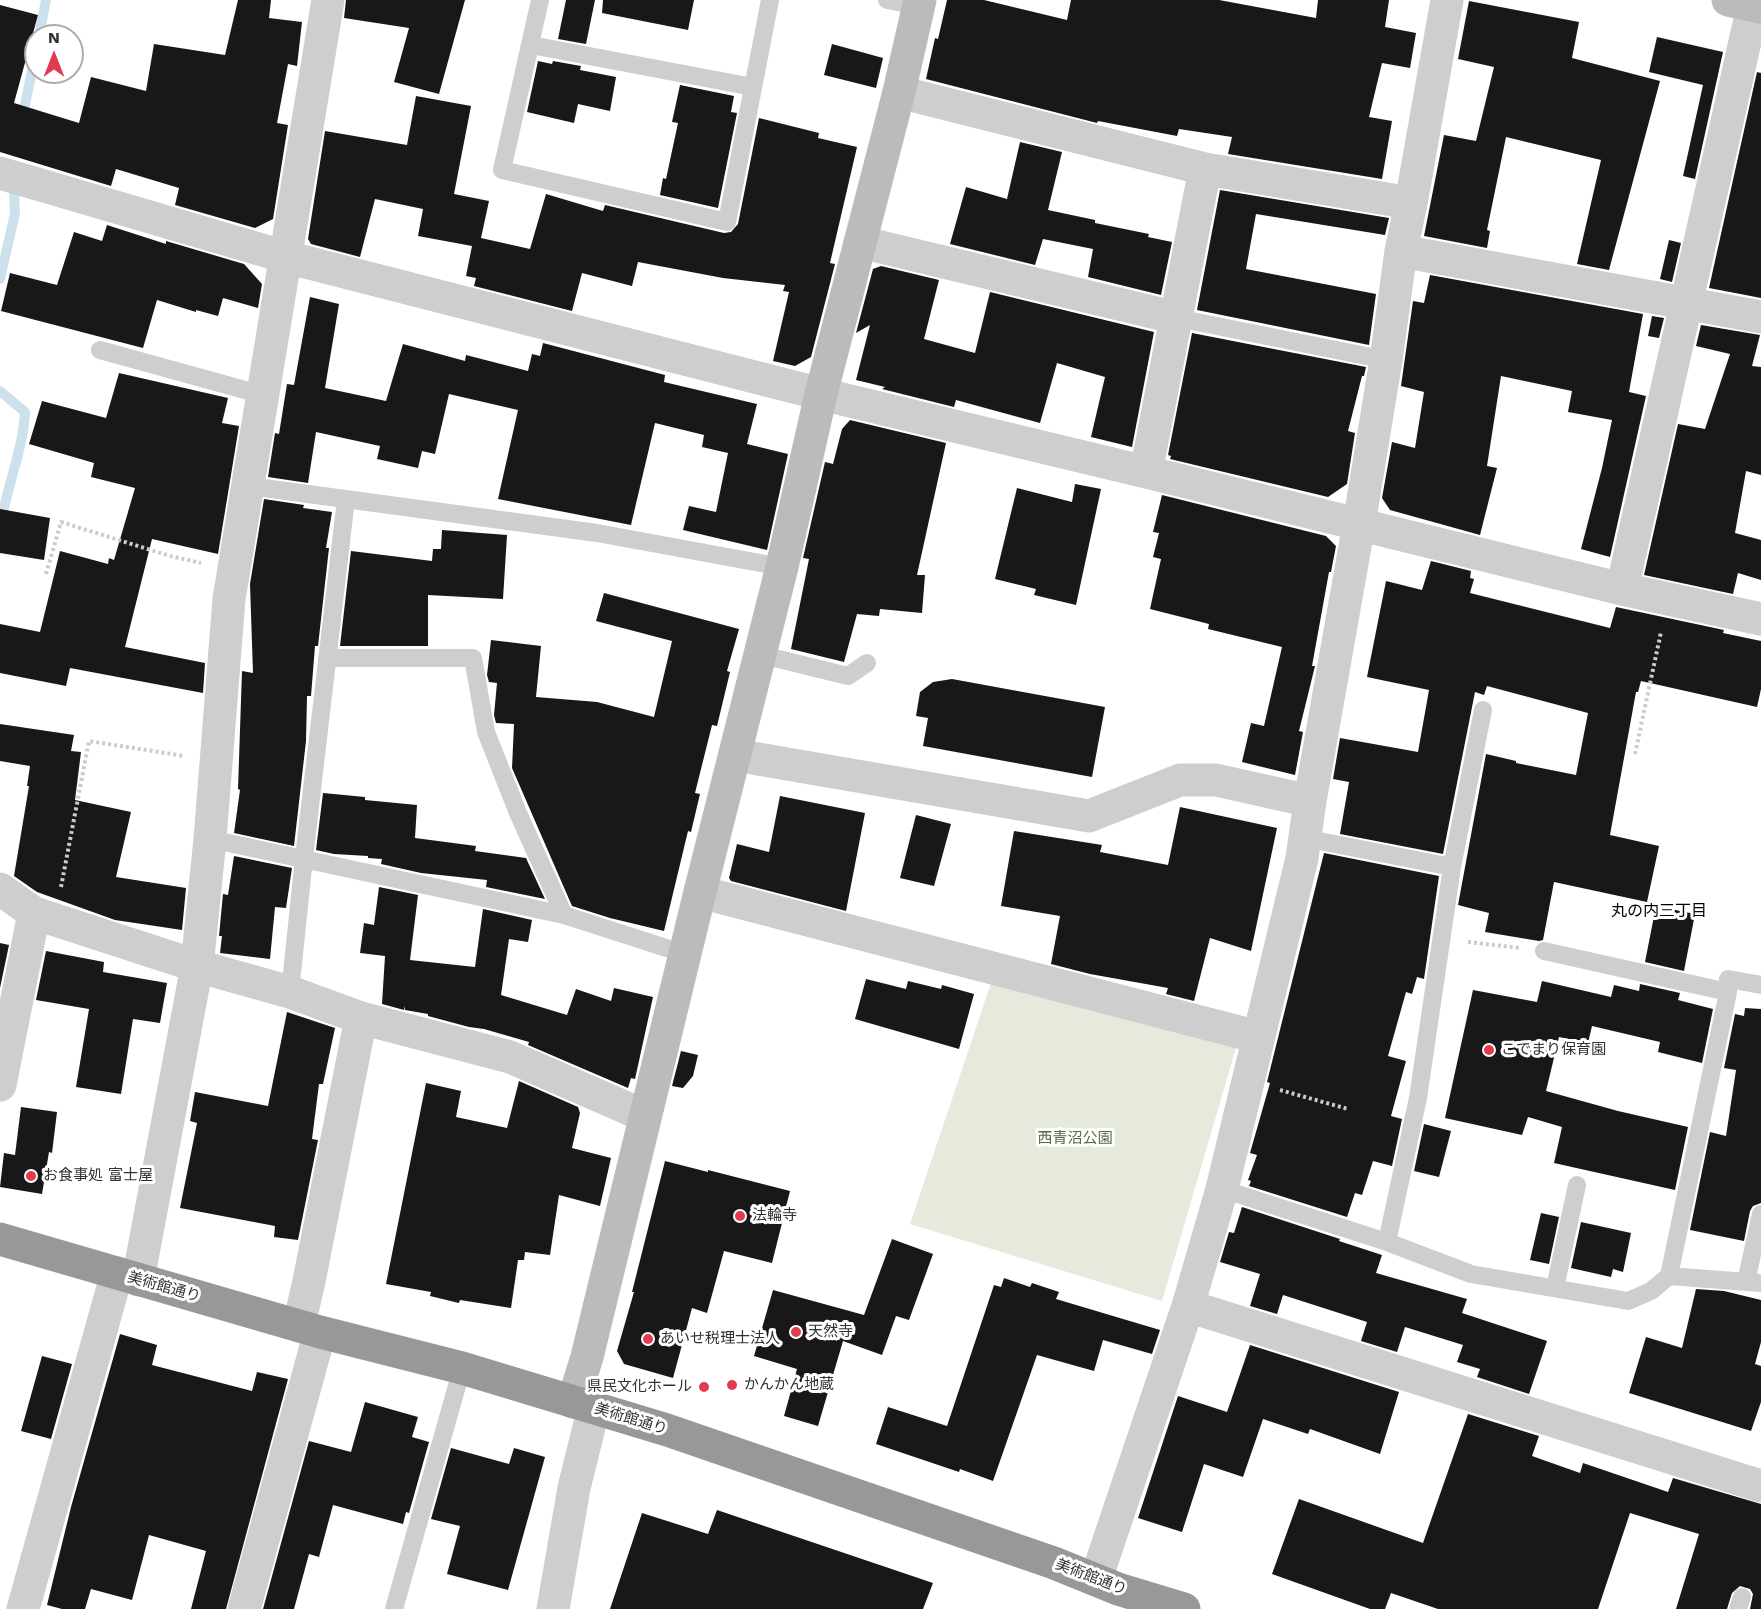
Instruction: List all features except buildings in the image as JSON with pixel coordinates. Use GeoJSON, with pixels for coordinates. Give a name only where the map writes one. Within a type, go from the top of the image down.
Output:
{"type":"FeatureCollection","features":[{"type":"Feature","properties":{"kind":"highway","name":"美術館通り"},"geometry":{"type":"LineString","coordinates":[[0,1239],[309,1328],[462,1368],[678,1434],[1043,1559],[1118,1589],[1184,1609]]}},
{"type":"Feature","properties":{"kind":"street"},"geometry":{"type":"LineString","coordinates":[[23,1609],[128,1276],[197,966],[217,761],[229,599],[328,0]]}},
{"type":"Feature","properties":{"kind":"street"},"geometry":{"type":"LineString","coordinates":[[1096,1580],[1188,1306],[1222,1189],[1302,858],[1386,360],[1401,251],[1447,0]]}},
{"type":"Feature","properties":{"kind":"street"},"geometry":{"type":"LineString","coordinates":[[553,1609],[574,1488],[587,1357],[758,654],[782,567],[821,394],[899,92],[919,3]]}},
{"type":"Feature","properties":{"kind":"street"},"geometry":{"type":"LineString","coordinates":[[1622,589],[1748,4]]}},
{"type":"Feature","properties":{"kind":"street"},"geometry":{"type":"LineString","coordinates":[[899,92],[1205,169],[1411,203]]}},
{"type":"Feature","properties":{"kind":"street"},"geometry":{"type":"LineString","coordinates":[[1146,472],[1205,169]]}},
{"type":"Feature","properties":{"kind":"street"},"geometry":{"type":"LineString","coordinates":[[0,173],[286,257],[821,394],[1622,589],[1761,619]]}},
{"type":"Feature","properties":{"kind":"street"},"geometry":{"type":"LineString","coordinates":[[860,242],[1177,318]]}},
{"type":"Feature","properties":{"kind":"street"},"geometry":{"type":"LineString","coordinates":[[1401,251],[1761,317]]}},
{"type":"Feature","properties":{"kind":"street"},"geometry":{"type":"LineString","coordinates":[[735,755],[1089,816],[1180,780],[1216,780],[1310,801]]}},
{"type":"Feature","properties":{"kind":"street"},"geometry":{"type":"LineString","coordinates":[[0,889],[44,917],[197,966],[290,992],[361,1018],[510,1057],[645,1116]]}},
{"type":"Feature","properties":{"kind":"street"},"geometry":{"type":"LineString","coordinates":[[700,892],[1258,1037]]}},
{"type":"Feature","properties":{"kind":"street"},"geometry":{"type":"LineString","coordinates":[[0,1085],[44,917]]}},
{"type":"Feature","properties":{"kind":"street"},"geometry":{"type":"LineString","coordinates":[[244,1609],[309,1328],[309,1281],[361,1018]]}},
{"type":"Feature","properties":{"kind":"street"},"geometry":{"type":"LineString","coordinates":[[1188,1306],[1761,1486]]}},
{"type":"Feature","properties":{"kind":"lane"},"geometry":{"type":"LineString","coordinates":[[540,0],[502,170],[727,222],[770,0]]}},
{"type":"Feature","properties":{"kind":"lane"},"geometry":{"type":"LineString","coordinates":[[887,0],[919,3]]}},
{"type":"Feature","properties":{"kind":"lane"},"geometry":{"type":"LineString","coordinates":[[531,45],[753,87]]}},
{"type":"Feature","properties":{"kind":"lane"},"geometry":{"type":"LineString","coordinates":[[1177,318],[1386,360]]}},
{"type":"Feature","properties":{"kind":"lane"},"geometry":{"type":"LineString","coordinates":[[100,350],[263,395]]}},
{"type":"Feature","properties":{"kind":"lane"},"geometry":{"type":"LineString","coordinates":[[249,486],[597,533],[782,567]]}},
{"type":"Feature","properties":{"kind":"lane"},"geometry":{"type":"LineString","coordinates":[[290,992],[303,858],[346,499]]}},
{"type":"Feature","properties":{"kind":"lane"},"geometry":{"type":"LineString","coordinates":[[758,654],[848,676],[867,663]]}},
{"type":"Feature","properties":{"kind":"lane"},"geometry":{"type":"LineString","coordinates":[[327,658],[473,658],[486,732],[518,813],[564,915]]}},
{"type":"Feature","properties":{"kind":"lane"},"geometry":{"type":"LineString","coordinates":[[1387,1242],[1418,1098],[1452,867],[1483,710]]}},
{"type":"Feature","properties":{"kind":"lane"},"geometry":{"type":"LineString","coordinates":[[1304,838],[1452,867]]}},
{"type":"Feature","properties":{"kind":"lane"},"geometry":{"type":"LineString","coordinates":[[210,839],[564,915],[685,954]]}},
{"type":"Feature","properties":{"kind":"lane"},"geometry":{"type":"LineString","coordinates":[[1544,951],[1728,992]]}},
{"type":"Feature","properties":{"kind":"lane"},"geometry":{"type":"LineString","coordinates":[[1222,1189],[1387,1242],[1471,1274],[1628,1301],[1651,1291],[1668,1276],[1728,992],[1728,979],[1761,985]]}},
{"type":"Feature","properties":{"kind":"lane"},"geometry":{"type":"LineString","coordinates":[[1555,1288],[1577,1185]]}},
{"type":"Feature","properties":{"kind":"lane"},"geometry":{"type":"LineString","coordinates":[[1668,1276],[1753,1283],[1761,1214]]}},
{"type":"Feature","properties":{"kind":"lane"},"geometry":{"type":"LineString","coordinates":[[394,1609],[462,1368]]}},
{"type":"Feature","properties":{"kind":"path"},"geometry":{"type":"LineString","coordinates":[[46,574],[61,522],[170,556],[234,570]]}},
{"type":"Feature","properties":{"kind":"path"},"geometry":{"type":"LineString","coordinates":[[1635,754],[1668,599]]}},
{"type":"Feature","properties":{"kind":"path"},"geometry":{"type":"LineString","coordinates":[[44,917],[89,741],[217,761]]}},
{"type":"Feature","properties":{"kind":"path"},"geometry":{"type":"LineString","coordinates":[[1441,939],[1544,951]]}},
{"type":"Feature","properties":{"kind":"path"},"geometry":{"type":"LineString","coordinates":[[1248,1081],[1348,1108]]}},
{"type":"Feature","properties":{"kind":"green space","name":"西青沼公園"},"geometry":{"type":"Polygon","coordinates":[[[993,977],[1240,1034],[1162,1301],[910,1224],[993,977]]]}},
{"type":"Feature","properties":{"kind":"waterway"},"geometry":{"type":"LineString","coordinates":[[41,24],[46,0]]}},
{"type":"Feature","properties":{"kind":"waterway"},"geometry":{"type":"LineString","coordinates":[[22,119],[29,84]]}},
{"type":"Feature","properties":{"kind":"waterway"},"geometry":{"type":"LineString","coordinates":[[0,279],[15,213],[14,191]]}},
{"type":"Feature","properties":{"kind":"waterway"},"geometry":{"type":"LineString","coordinates":[[0,391],[25,412],[21,442],[0,530]]}},
{"type":"Feature","properties":{"kind":"place","name":"こでまり保育園"},"geometry":{"type":"Point","coordinates":[1489,1050]}},
{"type":"Feature","properties":{"kind":"place","name":"お食事処 富士屋"},"geometry":{"type":"Point","coordinates":[31,1176]}},
{"type":"Feature","properties":{"kind":"place","name":"法輪寺"},"geometry":{"type":"Point","coordinates":[740,1216]}},
{"type":"Feature","properties":{"kind":"place","name":"天然寺"},"geometry":{"type":"Point","coordinates":[796,1332]}},
{"type":"Feature","properties":{"kind":"place","name":"あいせ税理士法人"},"geometry":{"type":"Point","coordinates":[648,1339]}},
{"type":"Feature","properties":{"kind":"place","name":"かんかん地蔵"},"geometry":{"type":"Point","coordinates":[732,1385]}},
{"type":"Feature","properties":{"kind":"place","name":"県民文化ホール"},"geometry":{"type":"Point","coordinates":[704,1387]}},
{"type":"Feature","properties":{"kind":"district","name":"丸の内三丁目"},"geometry":{"type":"Point","coordinates":[1659,911]}}]}
